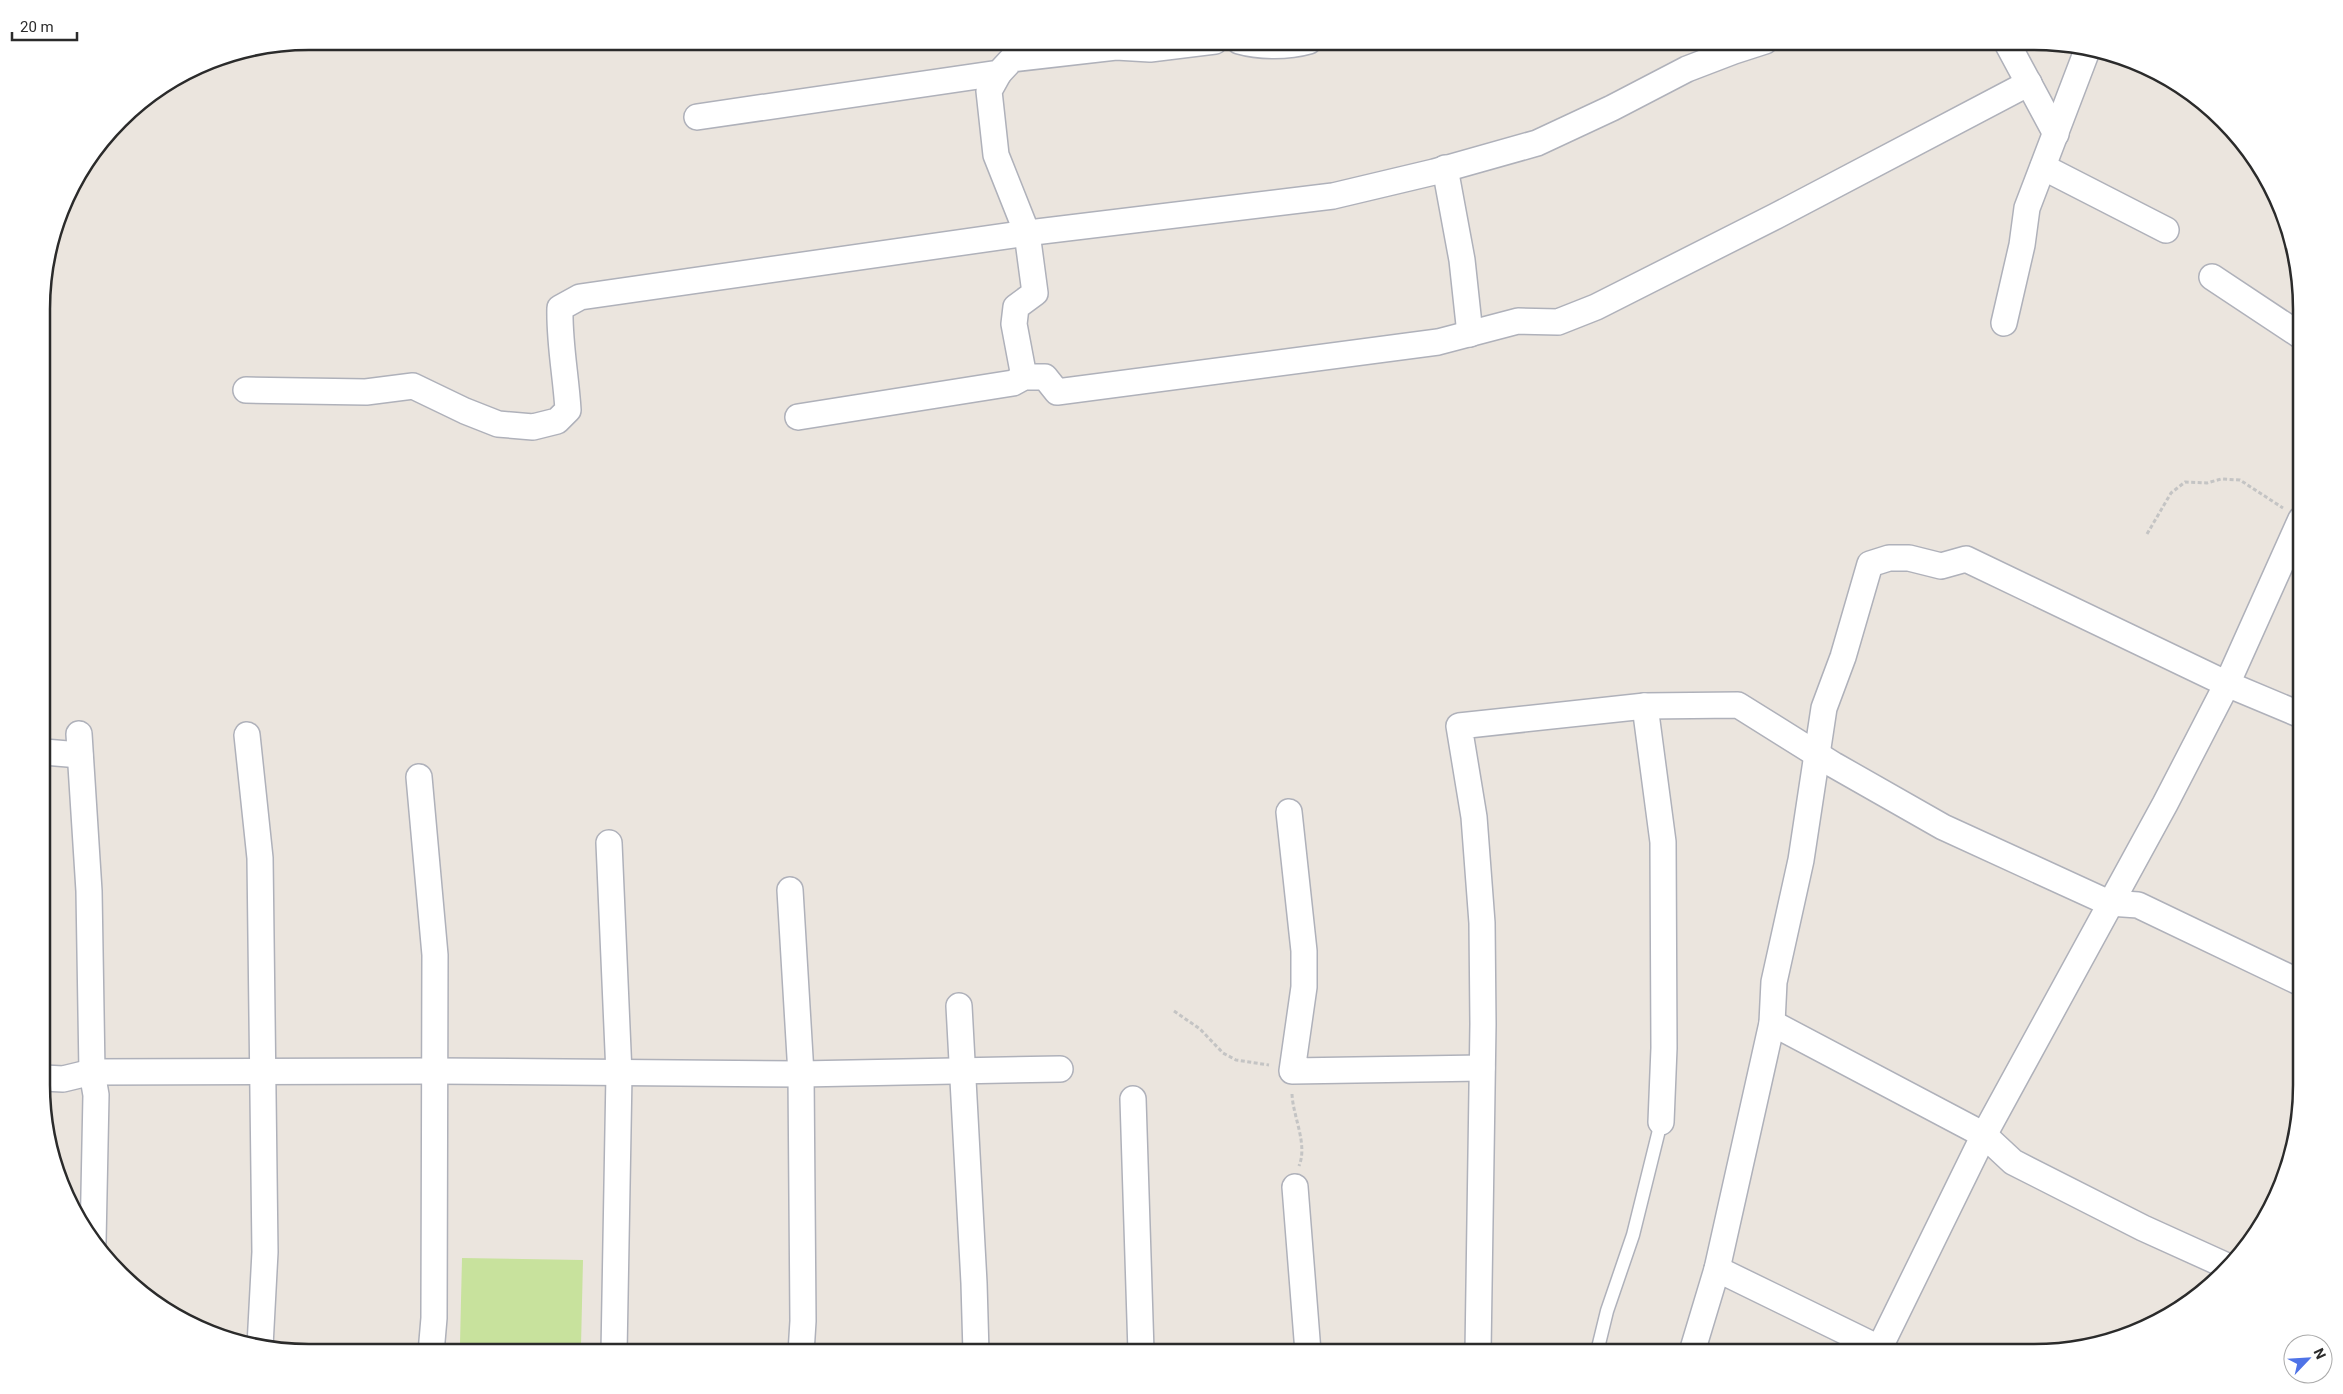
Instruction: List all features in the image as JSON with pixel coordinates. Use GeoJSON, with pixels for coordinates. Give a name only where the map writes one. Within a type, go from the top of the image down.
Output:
{"type":"FeatureCollection","features":[{"type":"Feature","properties":{"kind":"street"},"geometry":{"type":"LineString","coordinates":[[1024,377],[1014,324],[1016,306],[1035,293],[1027,233],[996,155],[989,91],[999,72],[1012,58],[1088,50]]}},
{"type":"Feature","properties":{"kind":"street"},"geometry":{"type":"LineString","coordinates":[[246,390],[366,392],[413,386],[465,412],[498,424],[532,427],[557,421],[568,410],[560,308],[580,297],[1027,233],[1333,196],[1537,143],[1612,108],[1687,69],[1737,50]]}},
{"type":"Feature","properties":{"kind":"street"},"geometry":{"type":"LineString","coordinates":[[2011,50],[2056,134]]}},
{"type":"Feature","properties":{"kind":"street"},"geometry":{"type":"LineString","coordinates":[[2004,322],[2022,246],[2027,208],[2085,55]]}},
{"type":"Feature","properties":{"kind":"street"},"geometry":{"type":"LineString","coordinates":[[697,117],[999,72]]}},
{"type":"Feature","properties":{"kind":"street"},"geometry":{"type":"LineString","coordinates":[[798,417],[1013,383],[1024,377],[1045,377],[1057,392],[1438,342],[1518,321],[1558,322],[1596,307],[1776,216],[2029,83]]}},
{"type":"Feature","properties":{"kind":"street"},"geometry":{"type":"LineString","coordinates":[[2044,167],[2166,230]]}},
{"type":"Feature","properties":{"kind":"street"},"geometry":{"type":"LineString","coordinates":[[1445,168],[1462,260],[1470,334]]}},
{"type":"Feature","properties":{"kind":"street"},"geometry":{"type":"LineString","coordinates":[[2212,277],[2293,331]]}},
{"type":"Feature","properties":{"kind":"street"},"geometry":{"type":"LineString","coordinates":[[1886,1344],[1984,1135],[2109,903],[2165,804],[2226,684],[2293,537]]}},
{"type":"Feature","properties":{"kind":"street"},"geometry":{"type":"LineString","coordinates":[[1694,1344],[1717,1269],[1772,1023],[1774,982],[1801,860],[1824,708],[1843,657],[1870,564],[1889,558],[1909,558],[1941,566],[1966,559],[2226,684],[2293,712]]}},
{"type":"Feature","properties":{"kind":"street"},"geometry":{"type":"LineString","coordinates":[[1478,1344],[1482,1068],[1481,914],[1474,817],[1459,726],[1645,706],[1738,705],[1816,754],[1943,827],[2109,903],[2138,905],[2293,979]]}},
{"type":"Feature","properties":{"kind":"street"},"geometry":{"type":"LineString","coordinates":[[1645,706],[1664,842],[1664,1048],[1661,1122]]}},
{"type":"Feature","properties":{"kind":"street"},"geometry":{"type":"LineString","coordinates":[[247,735],[260,858],[265,1252],[260,1339]]}},
{"type":"Feature","properties":{"kind":"street"},"geometry":{"type":"LineString","coordinates":[[50,751],[79,745],[90,891],[92,1072],[96,1113],[94,1229]]}},
{"type":"Feature","properties":{"kind":"street"},"geometry":{"type":"LineString","coordinates":[[419,777],[434,955],[434,1318],[432,1344]]}},
{"type":"Feature","properties":{"kind":"street"},"geometry":{"type":"LineString","coordinates":[[1289,812],[1304,951],[1304,988],[1292,1071],[1482,1068]]}},
{"type":"Feature","properties":{"kind":"street"},"geometry":{"type":"LineString","coordinates":[[609,842],[618,1074],[614,1344]]}},
{"type":"Feature","properties":{"kind":"street"},"geometry":{"type":"LineString","coordinates":[[790,890],[801,1074],[802,1344]]}},
{"type":"Feature","properties":{"kind":"street"},"geometry":{"type":"LineString","coordinates":[[959,1006],[976,1344]]}},
{"type":"Feature","properties":{"kind":"street"},"geometry":{"type":"LineString","coordinates":[[1772,1023],[1984,1135],[2013,1162],[2143,1228],[2221,1264]]}},
{"type":"Feature","properties":{"kind":"street"},"geometry":{"type":"LineString","coordinates":[[50,1078],[63,1079],[92,1072],[435,1071],[801,1074],[1060,1069]]}},
{"type":"Feature","properties":{"kind":"street"},"geometry":{"type":"LineString","coordinates":[[1133,1099],[1141,1344]]}},
{"type":"Feature","properties":{"kind":"street"},"geometry":{"type":"LineString","coordinates":[[1295,1188],[1307,1344]]}},
{"type":"Feature","properties":{"kind":"street"},"geometry":{"type":"LineString","coordinates":[[1717,1269],[1871,1344]]}},
{"type":"Feature","properties":{"kind":"lane"},"geometry":{"type":"LineString","coordinates":[[1599,1344],[1607,1311],[1633,1235],[1661,1122]]}},
{"type":"Feature","properties":{"kind":"path"},"geometry":{"type":"LineString","coordinates":[[2147,534],[2171,493],[2185,482],[2207,483],[2221,479],[2240,480],[2293,514]]}},
{"type":"Feature","properties":{"kind":"path"},"geometry":{"type":"LineString","coordinates":[[1174,1011],[1200,1029],[1223,1053],[1236,1060],[1261,1063],[1292,1071],[1294,1115],[1302,1150],[1295,1188]]}},
{"type":"Feature","properties":{"kind":"green space"},"geometry":{"type":"Polygon","coordinates":[[[462,1258],[583,1260],[581,1344],[460,1344],[462,1258]]]}}]}
